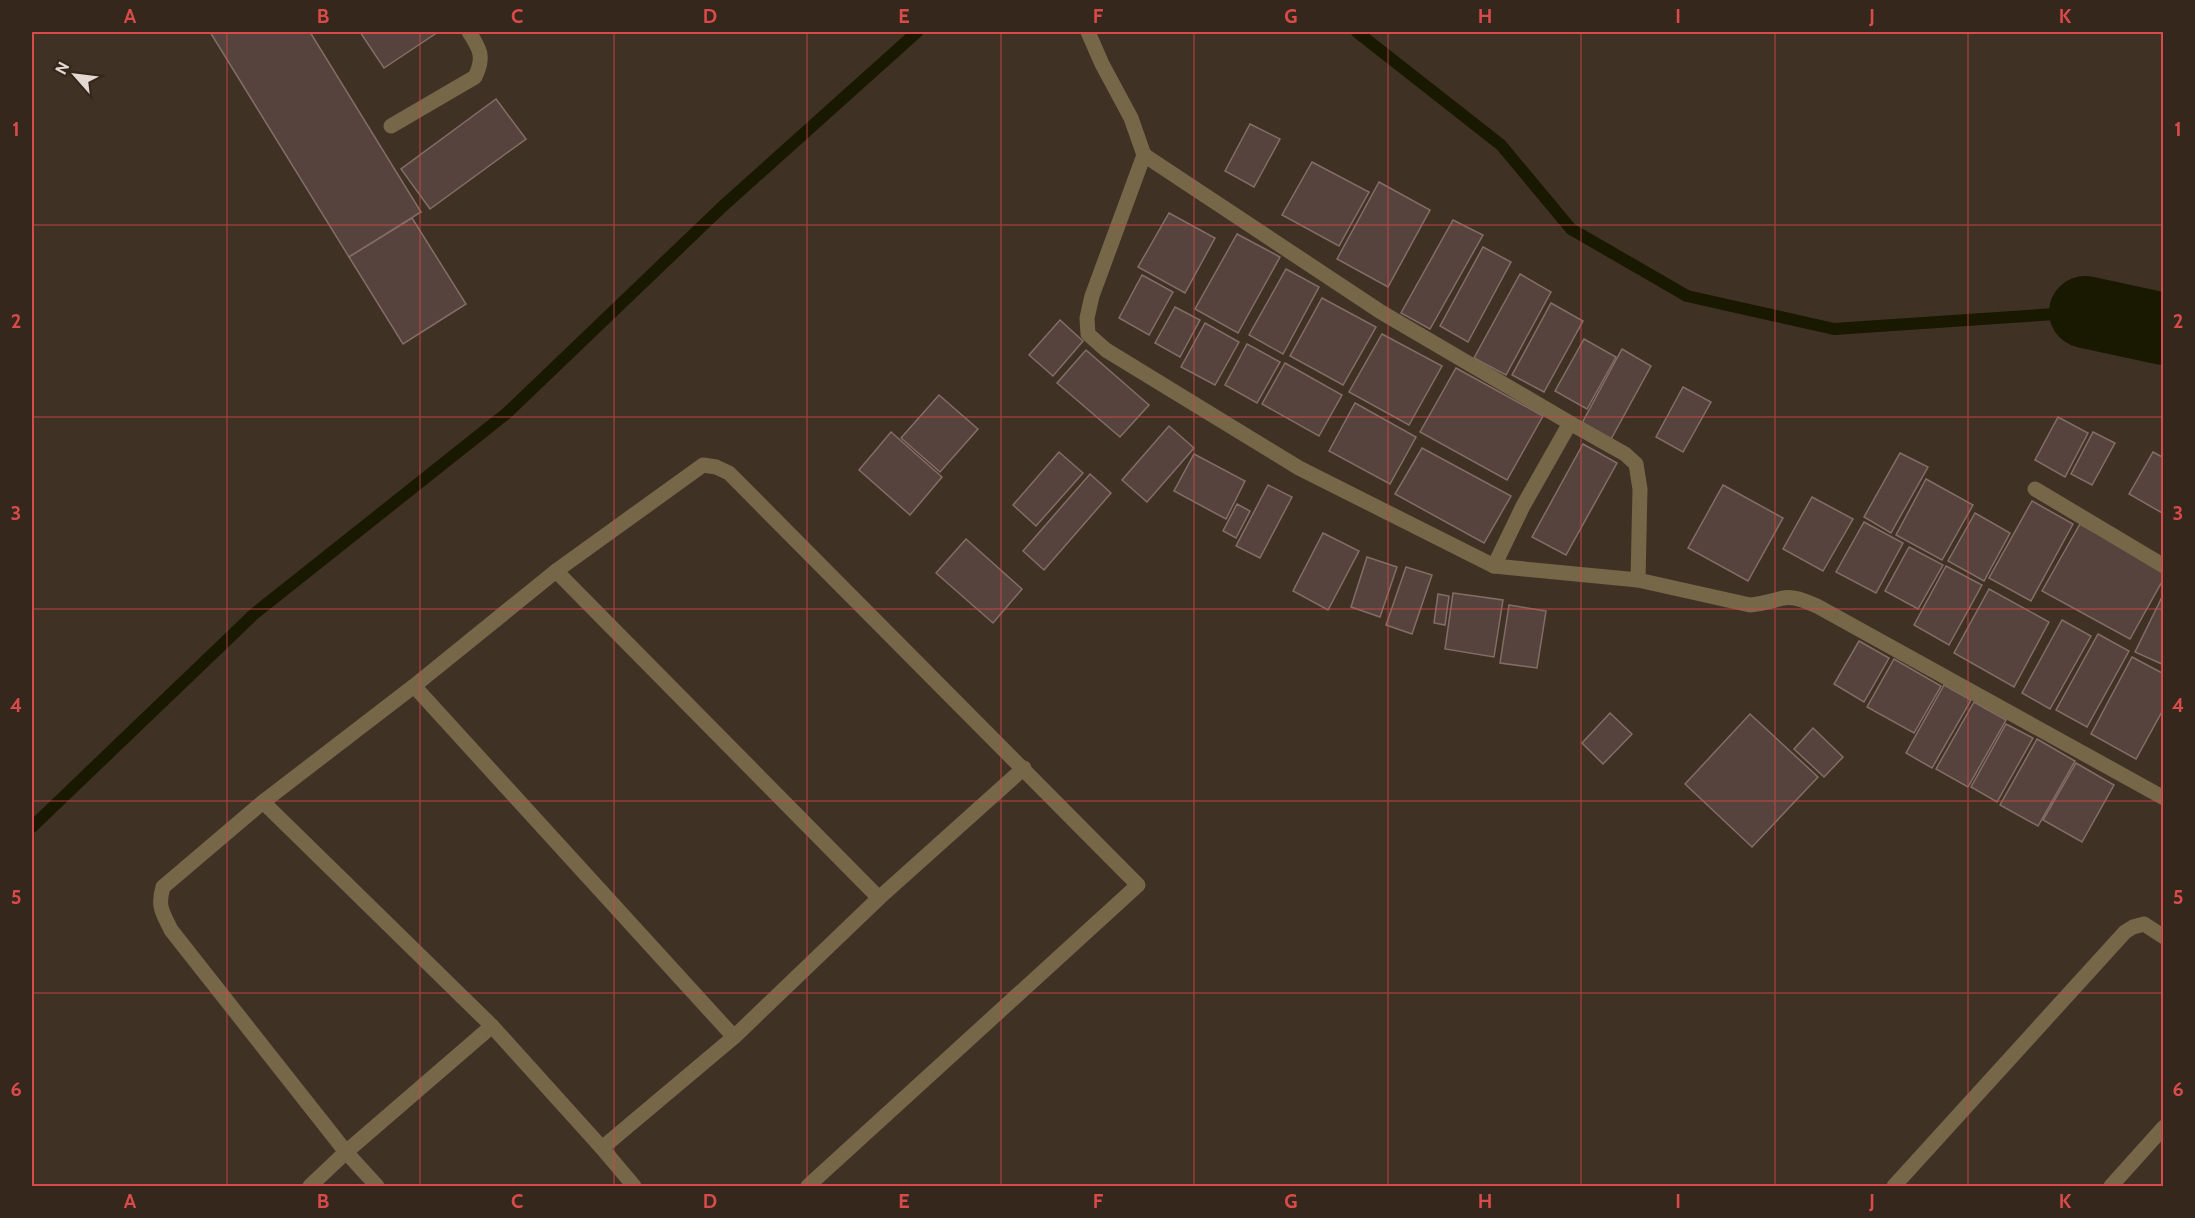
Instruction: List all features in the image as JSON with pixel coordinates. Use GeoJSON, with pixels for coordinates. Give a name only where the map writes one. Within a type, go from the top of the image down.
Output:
{"type":"FeatureCollection","features":[{"type":"Feature","properties":{"kind":"street"},"geometry":{"type":"LineString","coordinates":[[391,126],[475,77],[481,64],[480,49],[469,32]]}},
{"type":"Feature","properties":{"kind":"street"},"geometry":{"type":"LineString","coordinates":[[1088,32],[1131,118],[1144,155],[1381,312],[1625,454],[1636,464],[1640,489],[1638,580]]}},
{"type":"Feature","properties":{"kind":"street"},"geometry":{"type":"LineString","coordinates":[[1144,155],[1092,296],[1087,318],[1088,334],[1106,350],[1299,468],[1494,566],[1638,580],[1750,605],[1766,604],[1785,598],[1802,600],[1817,606],[2163,798]]}},
{"type":"Feature","properties":{"kind":"street"},"geometry":{"type":"LineString","coordinates":[[1494,566],[1523,506],[1570,423]]}},
{"type":"Feature","properties":{"kind":"street"},"geometry":{"type":"LineString","coordinates":[[377,1186],[346,1152],[171,930],[160,908],[163,887],[263,802],[414,686],[556,570],[703,465],[716,467],[729,473],[1138,885],[808,1186]]}},
{"type":"Feature","properties":{"kind":"street"},"geometry":{"type":"LineString","coordinates":[[2035,489],[2163,566]]}},
{"type":"Feature","properties":{"kind":"street"},"geometry":{"type":"LineString","coordinates":[[556,570],[879,898]]}},
{"type":"Feature","properties":{"kind":"street"},"geometry":{"type":"LineString","coordinates":[[414,686],[734,1037]]}},
{"type":"Feature","properties":{"kind":"street"},"geometry":{"type":"LineString","coordinates":[[602,1148],[734,1037],[879,898],[1024,768]]}},
{"type":"Feature","properties":{"kind":"street"},"geometry":{"type":"LineString","coordinates":[[263,802],[492,1026],[634,1186]]}},
{"type":"Feature","properties":{"kind":"street"},"geometry":{"type":"LineString","coordinates":[[1894,1186],[2124,932],[2144,924],[2163,937]]}},
{"type":"Feature","properties":{"kind":"street"},"geometry":{"type":"LineString","coordinates":[[310,1186],[492,1026]]}},
{"type":"Feature","properties":{"kind":"street"},"geometry":{"type":"LineString","coordinates":[[2111,1186],[2163,1127]]}},
{"type":"Feature","properties":{"kind":"building"},"geometry":{"type":"Polygon","coordinates":[[[210,32],[310,32],[421,212],[349,257],[210,32]]]}},
{"type":"Feature","properties":{"kind":"building"},"geometry":{"type":"Polygon","coordinates":[[[360,32],[438,32],[384,68],[360,32]]]}},
{"type":"Feature","properties":{"kind":"building"},"geometry":{"type":"Polygon","coordinates":[[[496,99],[526,139],[430,209],[401,169],[496,99]]]}},
{"type":"Feature","properties":{"kind":"building"},"geometry":{"type":"Polygon","coordinates":[[[1250,124],[1280,139],[1254,187],[1225,171],[1250,124]]]}},
{"type":"Feature","properties":{"kind":"building"},"geometry":{"type":"Polygon","coordinates":[[[1312,162],[1369,192],[1339,246],[1282,215],[1312,162]]]}},
{"type":"Feature","properties":{"kind":"building"},"geometry":{"type":"Polygon","coordinates":[[[1379,182],[1430,210],[1388,287],[1337,259],[1379,182]]]}},
{"type":"Feature","properties":{"kind":"building"},"geometry":{"type":"Polygon","coordinates":[[[1169,213],[1215,238],[1185,293],[1138,267],[1169,213]]]}},
{"type":"Feature","properties":{"kind":"building"},"geometry":{"type":"Polygon","coordinates":[[[412,218],[466,304],[403,344],[349,257],[412,218]]]}},
{"type":"Feature","properties":{"kind":"building"},"geometry":{"type":"Polygon","coordinates":[[[1453,220],[1483,235],[1430,329],[1401,313],[1453,220]]]}},
{"type":"Feature","properties":{"kind":"building"},"geometry":{"type":"Polygon","coordinates":[[[1237,234],[1280,257],[1238,333],[1195,309],[1237,234]]]}},
{"type":"Feature","properties":{"kind":"building"},"geometry":{"type":"Polygon","coordinates":[[[1483,247],[1511,262],[1468,342],[1440,326],[1483,247]]]}},
{"type":"Feature","properties":{"kind":"building"},"geometry":{"type":"Polygon","coordinates":[[[1286,269],[1319,287],[1283,354],[1249,335],[1286,269]]]}},
{"type":"Feature","properties":{"kind":"building"},"geometry":{"type":"Polygon","coordinates":[[[1520,274],[1551,292],[1506,375],[1474,358],[1520,274]]]}},
{"type":"Feature","properties":{"kind":"building"},"geometry":{"type":"Polygon","coordinates":[[[1142,275],[1173,292],[1149,335],[1119,318],[1142,275]]]}},
{"type":"Feature","properties":{"kind":"building"},"geometry":{"type":"Polygon","coordinates":[[[1322,298],[1376,327],[1343,385],[1290,356],[1322,298]]]}},
{"type":"Feature","properties":{"kind":"building"},"geometry":{"type":"Polygon","coordinates":[[[1551,303],[1583,321],[1544,392],[1512,375],[1551,303]]]}},
{"type":"Feature","properties":{"kind":"building"},"geometry":{"type":"Polygon","coordinates":[[[1175,307],[1200,320],[1180,357],[1155,343],[1175,307]]]}},
{"type":"Feature","properties":{"kind":"building"},"geometry":{"type":"Polygon","coordinates":[[[1060,320],[1083,341],[1053,376],[1029,355],[1060,320]]]}},
{"type":"Feature","properties":{"kind":"building"},"geometry":{"type":"Polygon","coordinates":[[[1205,323],[1239,342],[1215,385],[1181,367],[1205,323]]]}},
{"type":"Feature","properties":{"kind":"building"},"geometry":{"type":"Polygon","coordinates":[[[1382,334],[1442,366],[1409,425],[1349,392],[1382,334]]]}},
{"type":"Feature","properties":{"kind":"building"},"geometry":{"type":"Polygon","coordinates":[[[1584,339],[1616,357],[1587,409],[1555,391],[1584,339]]]}},
{"type":"Feature","properties":{"kind":"building"},"geometry":{"type":"Polygon","coordinates":[[[1247,344],[1280,362],[1257,403],[1225,385],[1247,344]]]}},
{"type":"Feature","properties":{"kind":"building"},"geometry":{"type":"Polygon","coordinates":[[[1622,349],[1651,366],[1610,441],[1581,425],[1622,349]]]}},
{"type":"Feature","properties":{"kind":"building"},"geometry":{"type":"Polygon","coordinates":[[[1086,350],[1149,405],[1120,437],[1057,383],[1086,350]]]}},
{"type":"Feature","properties":{"kind":"building"},"geometry":{"type":"Polygon","coordinates":[[[1285,363],[1342,395],[1319,436],[1262,404],[1285,363]]]}},
{"type":"Feature","properties":{"kind":"building"},"geometry":{"type":"Polygon","coordinates":[[[1456,368],[1543,416],[1507,480],[1420,432],[1456,368]]]}},
{"type":"Feature","properties":{"kind":"building"},"geometry":{"type":"Polygon","coordinates":[[[1683,387],[1711,402],[1683,452],[1656,437],[1683,387]]]}},
{"type":"Feature","properties":{"kind":"building"},"geometry":{"type":"Polygon","coordinates":[[[939,395],[978,429],[940,472],[901,438],[939,395]]]}},
{"type":"Feature","properties":{"kind":"building"},"geometry":{"type":"Polygon","coordinates":[[[1355,403],[1416,437],[1390,484],[1329,451],[1355,403]]]}},
{"type":"Feature","properties":{"kind":"building"},"geometry":{"type":"Polygon","coordinates":[[[2058,417],[2088,433],[2065,477],[2035,460],[2058,417]]]}},
{"type":"Feature","properties":{"kind":"building"},"geometry":{"type":"Polygon","coordinates":[[[1169,426],[1194,448],[1147,502],[1122,480],[1169,426]]]}},
{"type":"Feature","properties":{"kind":"building"},"geometry":{"type":"Polygon","coordinates":[[[891,432],[942,477],[910,515],[859,470],[891,432]]]}},
{"type":"Feature","properties":{"kind":"building"},"geometry":{"type":"Polygon","coordinates":[[[2093,432],[2115,443],[2092,485],[2071,474],[2093,432]]]}},
{"type":"Feature","properties":{"kind":"building"},"geometry":{"type":"Polygon","coordinates":[[[1583,444],[1617,463],[1566,555],[1532,537],[1583,444]]]}},
{"type":"Feature","properties":{"kind":"building"},"geometry":{"type":"Polygon","coordinates":[[[1422,448],[1511,496],[1484,543],[1395,494],[1422,448]]]}},
{"type":"Feature","properties":{"kind":"building"},"geometry":{"type":"Polygon","coordinates":[[[1059,452],[1083,473],[1036,526],[1013,505],[1059,452]]]}},
{"type":"Feature","properties":{"kind":"building"},"geometry":{"type":"Polygon","coordinates":[[[2153,452],[2164,458],[2164,514],[2129,494],[2153,452]]]}},
{"type":"Feature","properties":{"kind":"building"},"geometry":{"type":"Polygon","coordinates":[[[1900,453],[1928,467],[1891,533],[1864,517],[1900,453]]]}},
{"type":"Feature","properties":{"kind":"building"},"geometry":{"type":"Polygon","coordinates":[[[1194,454],[1245,481],[1226,519],[1174,491],[1194,454]]]}},
{"type":"Feature","properties":{"kind":"building"},"geometry":{"type":"Polygon","coordinates":[[[1090,474],[1111,493],[1044,570],[1023,551],[1090,474]]]}},
{"type":"Feature","properties":{"kind":"building"},"geometry":{"type":"Polygon","coordinates":[[[1926,479],[1973,505],[1942,560],[1896,535],[1926,479]]]}},
{"type":"Feature","properties":{"kind":"building"},"geometry":{"type":"Polygon","coordinates":[[[1268,485],[1292,497],[1260,558],[1236,546],[1268,485]]]}},
{"type":"Feature","properties":{"kind":"building"},"geometry":{"type":"Polygon","coordinates":[[[1723,485],[1783,518],[1748,581],[1688,548],[1723,485]]]}},
{"type":"Feature","properties":{"kind":"building"},"geometry":{"type":"Polygon","coordinates":[[[1812,497],[1853,519],[1823,571],[1783,549],[1812,497]]]}},
{"type":"Feature","properties":{"kind":"building"},"geometry":{"type":"Polygon","coordinates":[[[2032,501],[2073,524],[2031,601],[1989,578],[2032,501]]]}},
{"type":"Feature","properties":{"kind":"building"},"geometry":{"type":"Polygon","coordinates":[[[1237,504],[1250,511],[1236,538],[1223,531],[1237,504]]]}},
{"type":"Feature","properties":{"kind":"building"},"geometry":{"type":"Polygon","coordinates":[[[1975,513],[2010,533],[1984,581],[1948,561],[1975,513]]]}},
{"type":"Feature","properties":{"kind":"building"},"geometry":{"type":"Polygon","coordinates":[[[1864,522],[1903,543],[1876,593],[1836,572],[1864,522]]]}},
{"type":"Feature","properties":{"kind":"building"},"geometry":{"type":"Polygon","coordinates":[[[2080,524],[2164,571],[2164,578],[2130,639],[2042,591],[2080,524]]]}},
{"type":"Feature","properties":{"kind":"building"},"geometry":{"type":"Polygon","coordinates":[[[1323,533],[1359,551],[1328,610],[1293,591],[1323,533]]]}},
{"type":"Feature","properties":{"kind":"building"},"geometry":{"type":"Polygon","coordinates":[[[966,539],[1022,589],[993,623],[936,573],[966,539]]]}},
{"type":"Feature","properties":{"kind":"building"},"geometry":{"type":"Polygon","coordinates":[[[1909,547],[1943,565],[1918,609],[1885,591],[1909,547]]]}},
{"type":"Feature","properties":{"kind":"building"},"geometry":{"type":"Polygon","coordinates":[[[1367,557],[1397,567],[1380,617],[1351,607],[1367,557]]]}},
{"type":"Feature","properties":{"kind":"building"},"geometry":{"type":"Polygon","coordinates":[[[1946,566],[1982,585],[1949,645],[1914,625],[1946,566]]]}},
{"type":"Feature","properties":{"kind":"building"},"geometry":{"type":"Polygon","coordinates":[[[1406,567],[1432,575],[1412,634],[1386,625],[1406,567]]]}},
{"type":"Feature","properties":{"kind":"building"},"geometry":{"type":"Polygon","coordinates":[[[1989,589],[2049,622],[2014,687],[1954,653],[1989,589]]]}},
{"type":"Feature","properties":{"kind":"building"},"geometry":{"type":"Polygon","coordinates":[[[1453,593],[1503,600],[1494,657],[1445,649],[1453,593]]]}},
{"type":"Feature","properties":{"kind":"building"},"geometry":{"type":"Polygon","coordinates":[[[2164,593],[2164,665],[2135,652],[2164,593]]]}},
{"type":"Feature","properties":{"kind":"building"},"geometry":{"type":"Polygon","coordinates":[[[1438,594],[1449,596],[1445,625],[1434,623],[1438,594]]]}},
{"type":"Feature","properties":{"kind":"building"},"geometry":{"type":"Polygon","coordinates":[[[1509,605],[1546,611],[1537,668],[1500,663],[1509,605]]]}},
{"type":"Feature","properties":{"kind":"building"},"geometry":{"type":"Polygon","coordinates":[[[2062,620],[2091,636],[2050,709],[2022,693],[2062,620]]]}},
{"type":"Feature","properties":{"kind":"building"},"geometry":{"type":"Polygon","coordinates":[[[2098,634],[2129,651],[2087,727],[2056,710],[2098,634]]]}},
{"type":"Feature","properties":{"kind":"building"},"geometry":{"type":"Polygon","coordinates":[[[1859,641],[1889,658],[1864,702],[1834,684],[1859,641]]]}},
{"type":"Feature","properties":{"kind":"building"},"geometry":{"type":"Polygon","coordinates":[[[2132,657],[2164,674],[2164,708],[2136,759],[2091,734],[2132,657]]]}},
{"type":"Feature","properties":{"kind":"building"},"geometry":{"type":"Polygon","coordinates":[[[1894,659],[1941,686],[1914,733],[1867,707],[1894,659]]]}},
{"type":"Feature","properties":{"kind":"building"},"geometry":{"type":"Polygon","coordinates":[[[1944,685],[1971,700],[1932,768],[1906,753],[1944,685]]]}},
{"type":"Feature","properties":{"kind":"building"},"geometry":{"type":"Polygon","coordinates":[[[1974,702],[2006,720],[1968,787],[1936,769],[1974,702]]]}},
{"type":"Feature","properties":{"kind":"building"},"geometry":{"type":"Polygon","coordinates":[[[1610,713],[1632,734],[1603,764],[1582,743],[1610,713]]]}},
{"type":"Feature","properties":{"kind":"building"},"geometry":{"type":"Polygon","coordinates":[[[1750,714],[1818,777],[1752,847],[1685,784],[1750,714]]]}},
{"type":"Feature","properties":{"kind":"building"},"geometry":{"type":"Polygon","coordinates":[[[2006,724],[2033,738],[1997,802],[1971,787],[2006,724]]]}},
{"type":"Feature","properties":{"kind":"building"},"geometry":{"type":"Polygon","coordinates":[[[1813,728],[1843,757],[1824,777],[1794,749],[1813,728]]]}},
{"type":"Feature","properties":{"kind":"building"},"geometry":{"type":"Polygon","coordinates":[[[2037,739],[2075,761],[2038,826],[2000,805],[2037,739]]]}},
{"type":"Feature","properties":{"kind":"building"},"geometry":{"type":"Polygon","coordinates":[[[2076,763],[2114,785],[2082,842],[2043,820],[2076,763]]]}},
{"type":"Feature","properties":{"kind":"waterway"},"geometry":{"type":"LineString","coordinates":[[32,827],[254,614],[507,413],[722,207],[917,32]]}},
{"type":"Feature","properties":{"kind":"waterway"},"geometry":{"type":"LineString","coordinates":[[1357,32],[1501,145],[1571,229],[1687,296],[1834,329],[2085,312]]}},
{"type":"Feature","properties":{"kind":"waterway"},"geometry":{"type":"LineString","coordinates":[[2085,312],[2164,329]]}}]}
